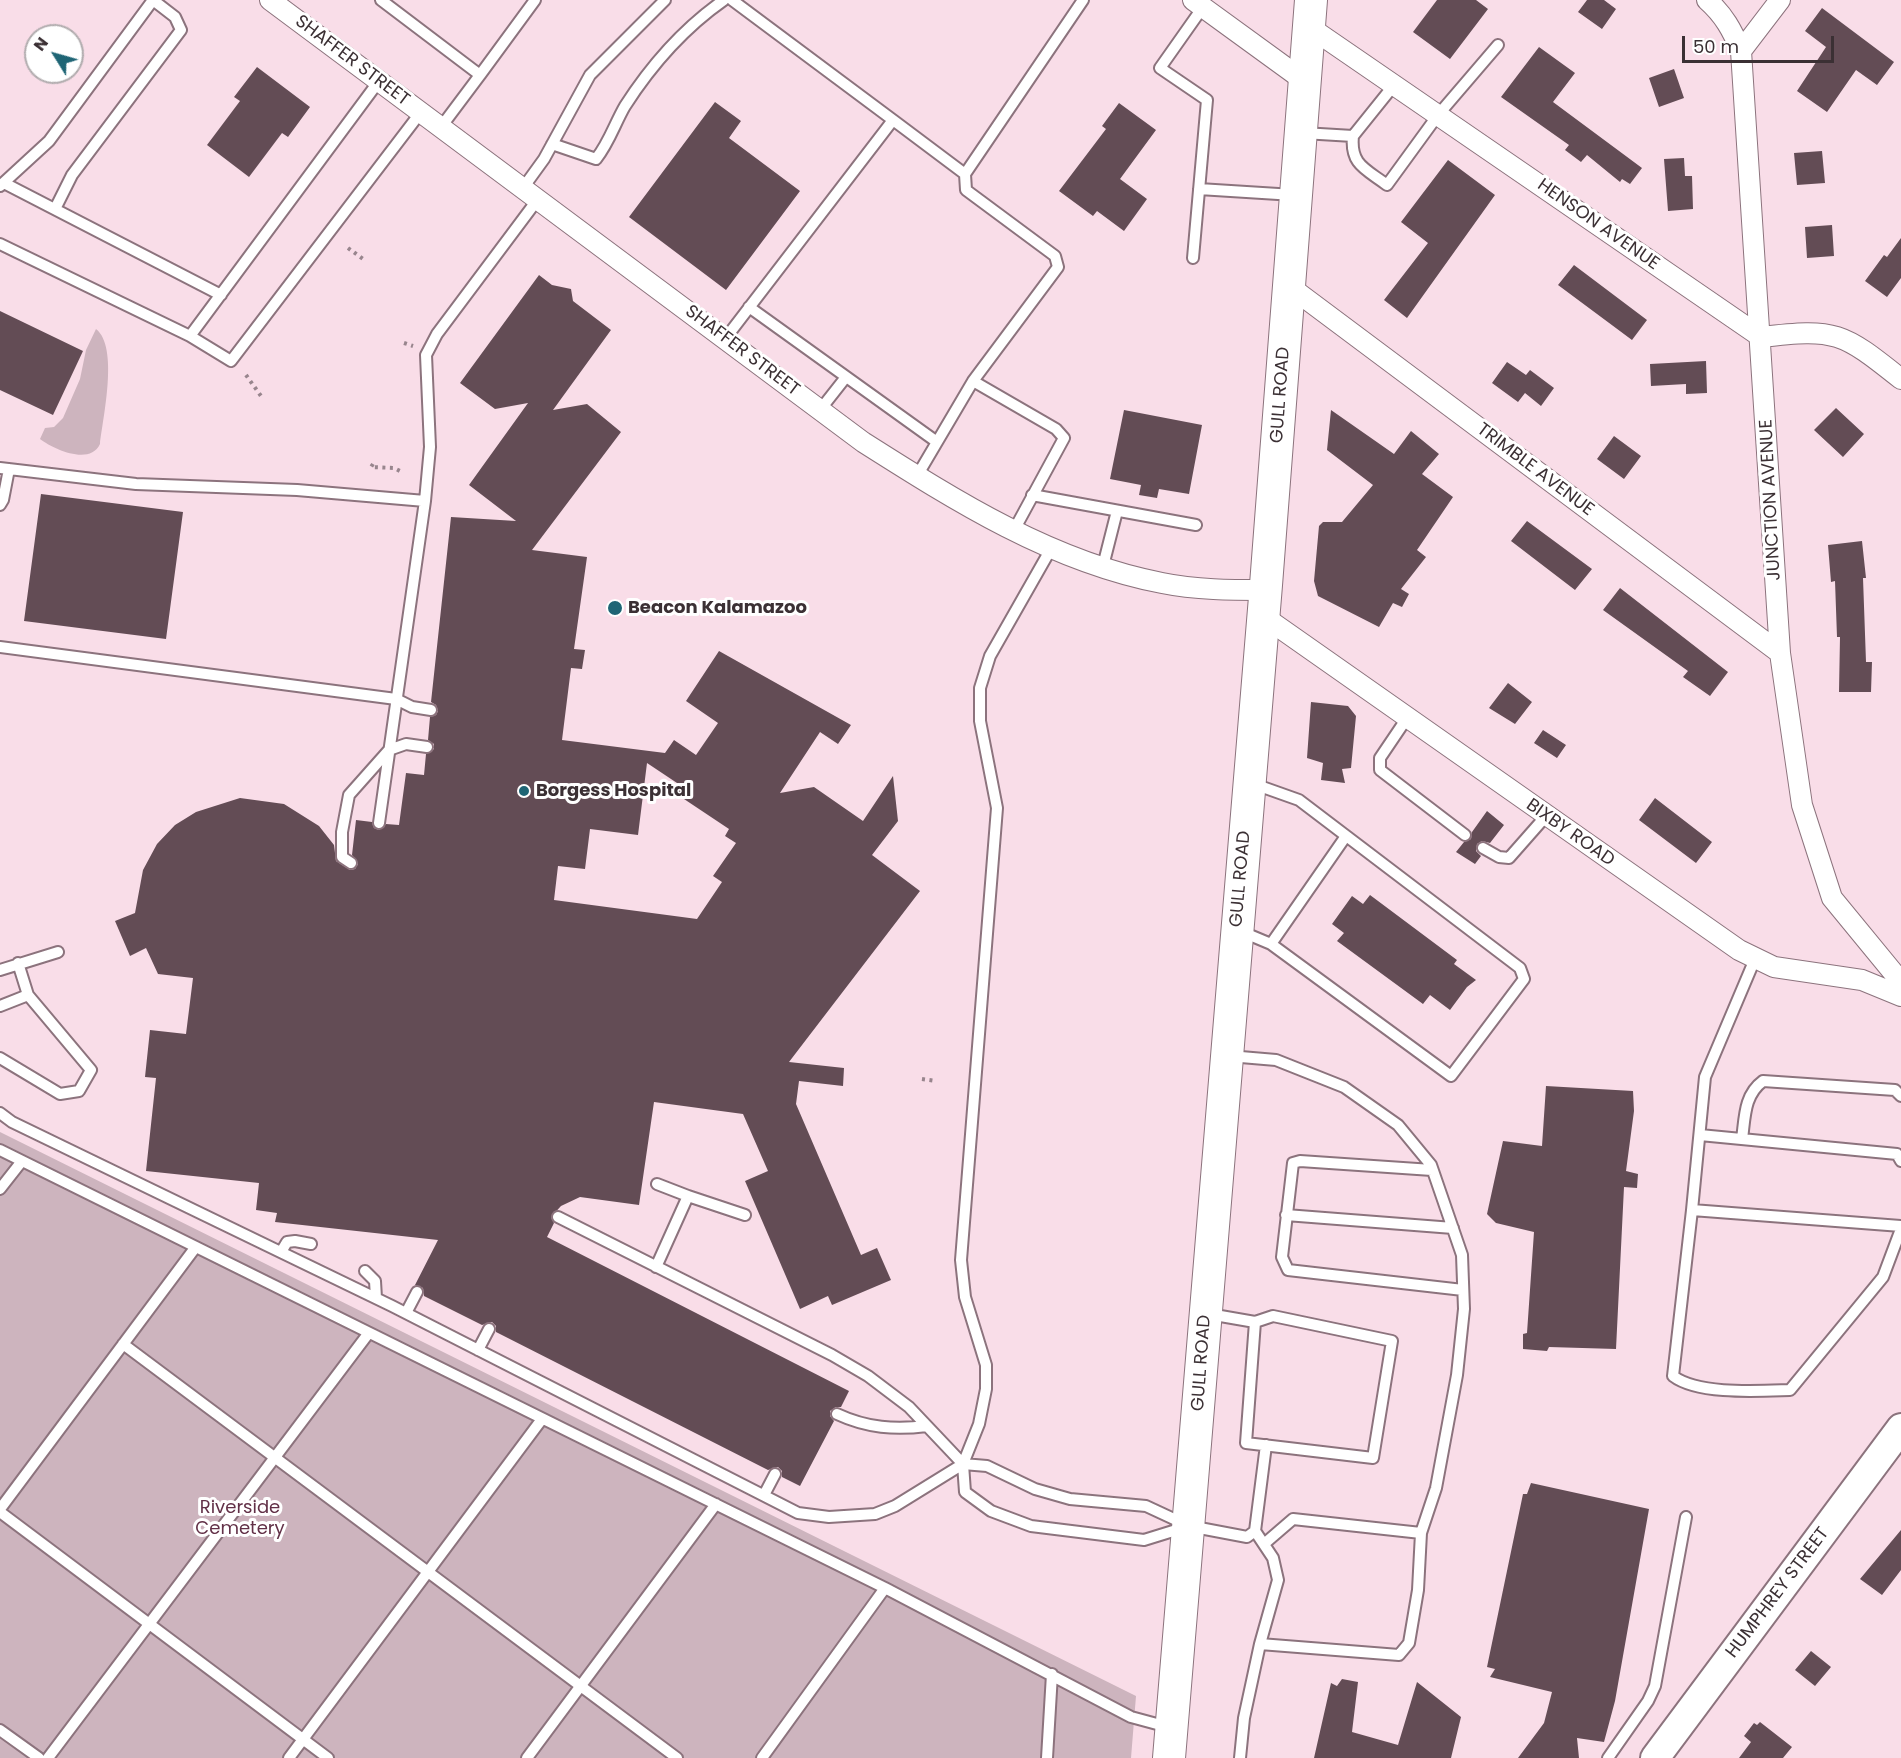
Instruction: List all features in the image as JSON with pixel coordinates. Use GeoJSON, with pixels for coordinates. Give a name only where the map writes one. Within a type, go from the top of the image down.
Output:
{"type":"FeatureCollection","features":[{"type":"Feature","properties":{"kind":"main road","name":"GULL ROAD"},"geometry":{"type":"LineString","coordinates":[[1170,1743],[1264,603],[1309,13]]}},
{"type":"Feature","properties":{"kind":"street","name":"SHAFFER STREET"},"geometry":{"type":"LineString","coordinates":[[270,0],[290,6],[379,81],[863,442],[917,477],[1013,532],[1102,566],[1161,583],[1212,590],[1264,603]]}},
{"type":"Feature","properties":{"kind":"street"},"geometry":{"type":"LineString","coordinates":[[1707,0],[1727,20],[1741,51],[1780,0]]}},
{"type":"Feature","properties":{"kind":"street"},"geometry":{"type":"LineString","coordinates":[[1198,3],[1303,80]]}},
{"type":"Feature","properties":{"kind":"street","name":"HENSON AVENUE"},"geometry":{"type":"LineString","coordinates":[[1309,13],[1394,85],[1761,337]]}},
{"type":"Feature","properties":{"kind":"street","name":"JUNCTION AVENUE"},"geometry":{"type":"LineString","coordinates":[[1741,51],[1780,653],[1802,805],[1819,864],[1832,898],[1901,982]]}},
{"type":"Feature","properties":{"kind":"street","name":"TRIMBLE AVENUE"},"geometry":{"type":"LineString","coordinates":[[1289,286],[1780,653]]}},
{"type":"Feature","properties":{"kind":"street"},"geometry":{"type":"LineString","coordinates":[[1761,337],[1815,332],[1845,338],[1862,348],[1901,379]]}},
{"type":"Feature","properties":{"kind":"street","name":"BIXBY ROAD"},"geometry":{"type":"LineString","coordinates":[[1264,603],[1407,718],[1702,926],[1755,959],[1791,971],[1862,980],[1901,996]]}},
{"type":"Feature","properties":{"kind":"street","name":"HUMPHREY STREET"},"geometry":{"type":"LineString","coordinates":[[1655,1758],[1901,1428]]}},
{"type":"Feature","properties":{"kind":"lane"},"geometry":{"type":"LineString","coordinates":[[55,209],[72,175],[181,30],[175,17],[153,0],[49,141],[2,185],[55,209],[221,295]]}},
{"type":"Feature","properties":{"kind":"lane"},"geometry":{"type":"LineString","coordinates":[[381,0],[480,75]]}},
{"type":"Feature","properties":{"kind":"lane"},"geometry":{"type":"LineString","coordinates":[[441,127],[535,0]]}},
{"type":"Feature","properties":{"kind":"lane"},"geometry":{"type":"LineString","coordinates":[[379,823],[425,501],[430,447],[426,355],[437,334],[531,194],[552,144],[590,75],[665,0]]}},
{"type":"Feature","properties":{"kind":"lane"},"geometry":{"type":"LineString","coordinates":[[552,144],[596,159],[625,106],[670,45],[724,0]]}},
{"type":"Feature","properties":{"kind":"lane"},"geometry":{"type":"LineString","coordinates":[[732,0],[965,174]]}},
{"type":"Feature","properties":{"kind":"lane"},"geometry":{"type":"LineString","coordinates":[[917,477],[973,381],[1058,267],[1055,256],[966,190],[965,174],[1083,0]]}},
{"type":"Feature","properties":{"kind":"lane"},"geometry":{"type":"LineString","coordinates":[[1192,258],[1207,100],[1160,68],[1198,3]]}},
{"type":"Feature","properties":{"kind":"lane"},"geometry":{"type":"LineString","coordinates":[[1394,85],[1353,136],[1351,152],[1356,160],[1387,185],[1438,115],[1498,45]]}},
{"type":"Feature","properties":{"kind":"lane"},"geometry":{"type":"LineString","coordinates":[[190,336],[379,81]]}},
{"type":"Feature","properties":{"kind":"lane"},"geometry":{"type":"LineString","coordinates":[[0,244],[190,336],[231,361],[421,112]]}},
{"type":"Feature","properties":{"kind":"lane"},"geometry":{"type":"LineString","coordinates":[[725,339],[893,120]]}},
{"type":"Feature","properties":{"kind":"lane"},"geometry":{"type":"LineString","coordinates":[[1300,133],[1353,136]]}},
{"type":"Feature","properties":{"kind":"lane"},"geometry":{"type":"LineString","coordinates":[[1199,189],[1296,195]]}},
{"type":"Feature","properties":{"kind":"lane"},"geometry":{"type":"LineString","coordinates":[[749,307],[938,442]]}},
{"type":"Feature","properties":{"kind":"lane"},"geometry":{"type":"LineString","coordinates":[[820,410],[846,378]]}},
{"type":"Feature","properties":{"kind":"lane"},"geometry":{"type":"LineString","coordinates":[[973,381],[1056,429],[1064,438],[1013,532]]}},
{"type":"Feature","properties":{"kind":"lane"},"geometry":{"type":"LineString","coordinates":[[0,505],[3,501],[5,469],[136,483],[297,489],[425,501]]}},
{"type":"Feature","properties":{"kind":"lane"},"geometry":{"type":"LineString","coordinates":[[1032,495],[1196,525]]}},
{"type":"Feature","properties":{"kind":"lane"},"geometry":{"type":"LineString","coordinates":[[1102,566],[1117,511]]}},
{"type":"Feature","properties":{"kind":"lane"},"geometry":{"type":"LineString","coordinates":[[1052,547],[990,656],[980,688],[980,721],[997,808],[961,1260],[965,1297],[986,1365],[986,1389],[979,1424],[963,1464],[965,1492],[992,1511],[1031,1526],[1144,1540],[1189,1527]]}},
{"type":"Feature","properties":{"kind":"lane"},"geometry":{"type":"LineString","coordinates":[[0,647],[396,699],[412,707],[431,710]]}},
{"type":"Feature","properties":{"kind":"lane"},"geometry":{"type":"LineString","coordinates":[[1407,718],[1380,758],[1380,770],[1465,835]]}},
{"type":"Feature","properties":{"kind":"lane"},"geometry":{"type":"LineString","coordinates":[[351,863],[342,857],[342,832],[349,795],[389,750],[406,744],[427,747]]}},
{"type":"Feature","properties":{"kind":"lane"},"geometry":{"type":"LineString","coordinates":[[1237,930],[1271,944],[1451,1076],[1524,978],[1520,968],[1299,800],[1249,782]]}},
{"type":"Feature","properties":{"kind":"lane"},"geometry":{"type":"LineString","coordinates":[[1483,848],[1499,858],[1509,858],[1546,816]]}},
{"type":"Feature","properties":{"kind":"lane"},"geometry":{"type":"LineString","coordinates":[[1271,944],[1346,836]]}},
{"type":"Feature","properties":{"kind":"lane"},"geometry":{"type":"LineString","coordinates":[[0,969],[58,952]]}},
{"type":"Feature","properties":{"kind":"lane"},"geometry":{"type":"LineString","coordinates":[[1692,1210],[1901,1227],[1882,1277],[1790,1390],[1746,1391],[1683,1384],[1672,1376],[1705,1077],[1755,959]]}},
{"type":"Feature","properties":{"kind":"lane"},"geometry":{"type":"LineString","coordinates":[[0,1058],[60,1094],[79,1090],[90,1070],[28,995],[18,963]]}},
{"type":"Feature","properties":{"kind":"lane"},"geometry":{"type":"LineString","coordinates":[[0,1006],[28,995]]}},
{"type":"Feature","properties":{"kind":"lane"},"geometry":{"type":"LineString","coordinates":[[1226,1056],[1276,1060],[1344,1087],[1398,1125],[1432,1170],[1462,1255],[1464,1309],[1455,1386],[1436,1488],[1421,1533],[1418,1590],[1409,1643],[1399,1655],[1260,1644]]}},
{"type":"Feature","properties":{"kind":"lane"},"geometry":{"type":"LineString","coordinates":[[1742,1139],[1748,1098],[1752,1089],[1763,1081],[1895,1090],[1901,1096]]}},
{"type":"Feature","properties":{"kind":"lane"},"geometry":{"type":"LineString","coordinates":[[0,1113],[12,1122],[406,1313],[798,1513],[829,1517],[875,1514],[895,1506],[963,1464],[987,1466],[1035,1489],[1070,1499],[1146,1506],[1189,1527],[1247,1537],[1256,1531]]}},
{"type":"Feature","properties":{"kind":"lane"},"geometry":{"type":"LineString","coordinates":[[1700,1135],[1900,1156]]}},
{"type":"Feature","properties":{"kind":"lane"},"geometry":{"type":"LineString","coordinates":[[0,1150],[885,1588],[1052,1674],[1131,1717],[1170,1743]]}},
{"type":"Feature","properties":{"kind":"lane"},"geometry":{"type":"LineString","coordinates":[[0,1189],[22,1161]]}},
{"type":"Feature","properties":{"kind":"lane"},"geometry":{"type":"LineString","coordinates":[[1432,1170],[1300,1161],[1293,1163],[1282,1257],[1288,1270],[1463,1290]]}},
{"type":"Feature","properties":{"kind":"lane"},"geometry":{"type":"LineString","coordinates":[[657,1184],[745,1215]]}},
{"type":"Feature","properties":{"kind":"lane"},"geometry":{"type":"LineString","coordinates":[[656,1268],[688,1196]]}},
{"type":"Feature","properties":{"kind":"lane"},"geometry":{"type":"LineString","coordinates":[[1286,1215],[1453,1228]]}},
{"type":"Feature","properties":{"kind":"lane"},"geometry":{"type":"LineString","coordinates":[[558,1217],[868,1376],[909,1407],[963,1464]]}},
{"type":"Feature","properties":{"kind":"lane"},"geometry":{"type":"LineString","coordinates":[[281,1252],[287,1242],[310,1244]]}},
{"type":"Feature","properties":{"kind":"lane"},"geometry":{"type":"LineString","coordinates":[[195,1248],[0,1511],[328,1758]]}},
{"type":"Feature","properties":{"kind":"lane"},"geometry":{"type":"LineString","coordinates":[[364,1271],[375,1281],[376,1298]]}},
{"type":"Feature","properties":{"kind":"lane"},"geometry":{"type":"LineString","coordinates":[[406,1313],[417,1292]]}},
{"type":"Feature","properties":{"kind":"lane"},"geometry":{"type":"LineString","coordinates":[[1206,1313],[1255,1322],[1273,1316],[1392,1341],[1373,1458],[1246,1443],[1255,1322]]}},
{"type":"Feature","properties":{"kind":"lane"},"geometry":{"type":"LineString","coordinates":[[478,1350],[489,1329]]}},
{"type":"Feature","properties":{"kind":"lane"},"geometry":{"type":"LineString","coordinates":[[48,1758],[368,1334]]}},
{"type":"Feature","properties":{"kind":"lane"},"geometry":{"type":"LineString","coordinates":[[123,1344],[676,1758]]}},
{"type":"Feature","properties":{"kind":"lane"},"geometry":{"type":"LineString","coordinates":[[837,1414],[859,1424],[898,1429],[927,1426]]}},
{"type":"Feature","properties":{"kind":"lane"},"geometry":{"type":"LineString","coordinates":[[289,1758],[542,1419]]}},
{"type":"Feature","properties":{"kind":"lane"},"geometry":{"type":"LineString","coordinates":[[1240,1758],[1244,1718],[1260,1644],[1278,1580],[1273,1558],[1256,1531],[1266,1445]]}},
{"type":"Feature","properties":{"kind":"lane"},"geometry":{"type":"LineString","coordinates":[[764,1495],[775,1474]]}},
{"type":"Feature","properties":{"kind":"lane"},"geometry":{"type":"LineString","coordinates":[[527,1758],[716,1503]]}},
{"type":"Feature","properties":{"kind":"lane"},"geometry":{"type":"LineString","coordinates":[[1608,1758],[1648,1701],[1655,1686],[1686,1517]]}},
{"type":"Feature","properties":{"kind":"lane"},"geometry":{"type":"LineString","coordinates":[[1264,1544],[1293,1519],[1421,1533]]}},
{"type":"Feature","properties":{"kind":"lane"},"geometry":{"type":"LineString","coordinates":[[762,1758],[885,1588]]}},
{"type":"Feature","properties":{"kind":"lane"},"geometry":{"type":"LineString","coordinates":[[1047,1758],[1052,1674]]}},
{"type":"Feature","properties":{"kind":"lane"},"geometry":{"type":"LineString","coordinates":[[0,1730],[39,1758]]}},
{"type":"Feature","properties":{"kind":"path"},"geometry":{"type":"LineString","coordinates":[[348,248],[366,261]]}},
{"type":"Feature","properties":{"kind":"path"},"geometry":{"type":"LineString","coordinates":[[404,343],[413,346]]}},
{"type":"Feature","properties":{"kind":"path"},"geometry":{"type":"LineString","coordinates":[[246,375],[261,396]]}},
{"type":"Feature","properties":{"kind":"path"},"geometry":{"type":"LineString","coordinates":[[373,464],[371,467],[394,468],[402,472]]}},
{"type":"Feature","properties":{"kind":"path"},"geometry":{"type":"LineString","coordinates":[[922,1079],[936,1081]]}},
{"type":"Feature","properties":{"kind":"green space"},"geometry":{"type":"Polygon","coordinates":[[[96,329],[103,338],[108,366],[100,444],[95,451],[88,454],[71,454],[40,439],[45,428],[54,427],[63,418],[80,379],[86,350],[96,329]]]}},
{"type":"Feature","properties":{"kind":"green space","name":"Riverside Cemetery"},"geometry":{"type":"Polygon","coordinates":[[[0,1132],[1136,1696],[1131,1758],[0,1758],[0,1132]]]}},
{"type":"Feature","properties":{"kind":"building"},"geometry":{"type":"Polygon","coordinates":[[[1437,0],[1476,0],[1488,9],[1450,59],[1413,32],[1437,0]]]}},
{"type":"Feature","properties":{"kind":"building"},"geometry":{"type":"Polygon","coordinates":[[[1587,0],[1604,0],[1616,9],[1602,29],[1578,12],[1587,0]]]}},
{"type":"Feature","properties":{"kind":"building"},"geometry":{"type":"Polygon","coordinates":[[[1822,8],[1894,62],[1877,85],[1856,70],[1827,112],[1797,91],[1826,47],[1805,31],[1822,8]]]}},
{"type":"Feature","properties":{"kind":"building"},"geometry":{"type":"Polygon","coordinates":[[[1539,47],[1575,73],[1553,102],[1642,168],[1630,184],[1622,179],[1620,182],[1587,155],[1581,162],[1565,150],[1569,145],[1501,97],[1539,47]]]}},
{"type":"Feature","properties":{"kind":"building"},"geometry":{"type":"Polygon","coordinates":[[[257,67],[310,107],[288,137],[282,133],[249,177],[207,145],[240,101],[234,97],[257,67]]]}},
{"type":"Feature","properties":{"kind":"building"},"geometry":{"type":"Polygon","coordinates":[[[1674,69],[1684,98],[1659,107],[1649,78],[1674,69]]]}},
{"type":"Feature","properties":{"kind":"building"},"geometry":{"type":"Polygon","coordinates":[[[715,102],[741,121],[729,138],[800,191],[726,290],[629,217],[715,102]]]}},
{"type":"Feature","properties":{"kind":"building"},"geometry":{"type":"Polygon","coordinates":[[[1119,103],[1156,130],[1120,179],[1147,199],[1124,231],[1097,211],[1093,216],[1059,191],[1106,129],[1102,126],[1119,103]]]}},
{"type":"Feature","properties":{"kind":"building"},"geometry":{"type":"Polygon","coordinates":[[[1822,151],[1825,183],[1797,185],[1794,153],[1822,151]]]}},
{"type":"Feature","properties":{"kind":"building"},"geometry":{"type":"Polygon","coordinates":[[[1684,158],[1685,176],[1692,176],[1693,209],[1668,211],[1664,159],[1684,158]]]}},
{"type":"Feature","properties":{"kind":"building"},"geometry":{"type":"Polygon","coordinates":[[[1448,160],[1495,195],[1407,318],[1384,300],[1428,243],[1401,222],[1448,160]]]}},
{"type":"Feature","properties":{"kind":"building"},"geometry":{"type":"Polygon","coordinates":[[[1832,225],[1834,256],[1807,258],[1805,227],[1832,225]]]}},
{"type":"Feature","properties":{"kind":"building"},"geometry":{"type":"Polygon","coordinates":[[[1901,238],[1901,278],[1887,297],[1865,281],[1884,255],[1887,257],[1901,238]]]}},
{"type":"Feature","properties":{"kind":"building"},"geometry":{"type":"Polygon","coordinates":[[[1574,265],[1647,320],[1632,340],[1558,285],[1574,265]]]}},
{"type":"Feature","properties":{"kind":"building","name":"Borgess Hospital"},"geometry":{"type":"Polygon","coordinates":[[[539,275],[552,285],[571,289],[573,301],[611,330],[553,410],[587,404],[621,432],[532,550],[587,557],[574,649],[585,650],[582,669],[571,668],[562,740],[665,753],[674,740],[696,755],[718,723],[686,701],[719,651],[851,725],[838,744],[820,732],[780,793],[814,787],[863,821],[893,776],[898,821],[872,855],[920,891],[789,1062],[844,1068],[843,1086],[799,1081],[796,1104],[861,1255],[877,1248],[891,1280],[832,1305],[828,1296],[800,1309],[745,1181],[768,1171],[743,1114],[654,1102],[639,1205],[580,1197],[561,1206],[551,1217],[554,1223],[547,1237],[849,1391],[841,1407],[830,1411],[830,1416],[834,1421],[800,1486],[782,1477],[782,1471],[778,1467],[768,1470],[496,1332],[496,1326],[492,1322],[482,1325],[424,1296],[423,1288],[415,1285],[438,1240],[275,1222],[277,1213],[256,1210],[259,1183],[146,1171],[156,1078],[145,1077],[150,1030],[186,1034],[193,978],[158,974],[146,948],[130,956],[115,921],[135,913],[143,870],[157,844],[175,825],[196,812],[240,798],[284,804],[319,826],[334,845],[336,861],[350,870],[355,869],[358,864],[352,855],[356,820],[372,822],[374,828],[379,830],[386,824],[399,825],[406,773],[424,775],[426,754],[434,749],[434,744],[428,740],[430,717],[436,715],[438,711],[436,705],[431,702],[451,517],[516,521],[469,485],[528,403],[495,409],[460,383],[539,275]],[[647,763],[638,835],[590,829],[585,869],[558,866],[554,900],[697,919],[722,882],[713,876],[736,843],[725,836],[729,829],[675,793],[680,785],[647,763]]]}},
{"type":"Feature","properties":{"kind":"building"},"geometry":{"type":"Polygon","coordinates":[[[0,311],[83,351],[53,415],[0,390],[0,311]]]}},
{"type":"Feature","properties":{"kind":"building"},"geometry":{"type":"Polygon","coordinates":[[[1706,361],[1707,393],[1686,394],[1686,384],[1651,386],[1650,364],[1706,361]]]}},
{"type":"Feature","properties":{"kind":"building"},"geometry":{"type":"Polygon","coordinates":[[[1507,362],[1526,375],[1530,370],[1554,388],[1541,406],[1525,393],[1518,402],[1492,383],[1507,362]]]}},
{"type":"Feature","properties":{"kind":"building"},"geometry":{"type":"Polygon","coordinates":[[[1836,408],[1864,434],[1843,457],[1814,430],[1836,408]]]}},
{"type":"Feature","properties":{"kind":"building"},"geometry":{"type":"Polygon","coordinates":[[[1124,410],[1202,425],[1189,494],[1159,489],[1157,498],[1139,495],[1141,485],[1110,479],[1124,410]]]}},
{"type":"Feature","properties":{"kind":"building"},"geometry":{"type":"Polygon","coordinates":[[[1331,410],[1394,454],[1411,431],[1439,454],[1422,474],[1453,497],[1417,550],[1426,557],[1401,589],[1409,594],[1402,607],[1393,603],[1379,627],[1318,596],[1314,581],[1319,526],[1323,522],[1342,522],[1373,485],[1327,450],[1331,410]]]}},
{"type":"Feature","properties":{"kind":"building"},"geometry":{"type":"Polygon","coordinates":[[[1614,436],[1641,456],[1624,479],[1597,459],[1614,436]]]}},
{"type":"Feature","properties":{"kind":"building"},"geometry":{"type":"Polygon","coordinates":[[[41,494],[183,512],[166,639],[24,621],[41,494]]]}},
{"type":"Feature","properties":{"kind":"building"},"geometry":{"type":"Polygon","coordinates":[[[1527,521],[1592,569],[1575,590],[1511,541],[1527,521]]]}},
{"type":"Feature","properties":{"kind":"building"},"geometry":{"type":"Polygon","coordinates":[[[1862,541],[1866,578],[1863,578],[1866,662],[1872,662],[1871,692],[1839,692],[1840,637],[1837,637],[1835,581],[1831,582],[1828,545],[1862,541]]]}},
{"type":"Feature","properties":{"kind":"building"},"geometry":{"type":"Polygon","coordinates":[[[1620,588],[1728,672],[1710,696],[1683,677],[1688,671],[1603,610],[1620,588]]]}},
{"type":"Feature","properties":{"kind":"building"},"geometry":{"type":"Polygon","coordinates":[[[1508,683],[1532,702],[1515,724],[1489,708],[1508,683]]]}},
{"type":"Feature","properties":{"kind":"building"},"geometry":{"type":"Polygon","coordinates":[[[1311,702],[1348,706],[1356,716],[1351,768],[1342,769],[1345,783],[1321,780],[1323,763],[1307,758],[1311,702]]]}},
{"type":"Feature","properties":{"kind":"building"},"geometry":{"type":"Polygon","coordinates":[[[1543,730],[1566,745],[1557,758],[1534,743],[1543,730]]]}},
{"type":"Feature","properties":{"kind":"building"},"geometry":{"type":"Polygon","coordinates":[[[1655,798],[1712,842],[1696,863],[1639,820],[1655,798]]]}},
{"type":"Feature","properties":{"kind":"building"},"geometry":{"type":"Polygon","coordinates":[[[1487,811],[1504,825],[1490,843],[1482,841],[1477,844],[1476,851],[1481,856],[1475,864],[1456,852],[1464,842],[1471,839],[1472,832],[1487,811]]]}},
{"type":"Feature","properties":{"kind":"building"},"geometry":{"type":"Polygon","coordinates":[[[1370,895],[1457,960],[1454,964],[1476,980],[1467,987],[1450,1010],[1430,995],[1423,1004],[1337,941],[1344,933],[1332,924],[1352,896],[1363,904],[1370,895]]]}},
{"type":"Feature","properties":{"kind":"building"},"geometry":{"type":"Polygon","coordinates":[[[1546,1086],[1633,1091],[1634,1111],[1626,1171],[1638,1174],[1637,1188],[1624,1187],[1616,1349],[1549,1347],[1547,1351],[1523,1349],[1523,1334],[1527,1333],[1534,1232],[1496,1223],[1487,1214],[1503,1141],[1542,1146],[1546,1086]]]}},
{"type":"Feature","properties":{"kind":"building"},"geometry":{"type":"Polygon","coordinates":[[[1531,1483],[1649,1509],[1615,1701],[1604,1742],[1577,1738],[1579,1758],[1518,1758],[1544,1723],[1552,1692],[1490,1677],[1495,1669],[1487,1667],[1523,1494],[1527,1494],[1531,1483]]]}},
{"type":"Feature","properties":{"kind":"building"},"geometry":{"type":"Polygon","coordinates":[[[1901,1530],[1901,1570],[1882,1595],[1860,1579],[1901,1530]]]}},
{"type":"Feature","properties":{"kind":"building"},"geometry":{"type":"Polygon","coordinates":[[[1811,1651],[1831,1667],[1815,1686],[1795,1670],[1811,1651]]]}},
{"type":"Feature","properties":{"kind":"building"},"geometry":{"type":"Polygon","coordinates":[[[1342,1679],[1358,1682],[1352,1732],[1398,1745],[1417,1682],[1461,1717],[1451,1758],[1314,1758],[1331,1683],[1337,1686],[1342,1679]]]}},
{"type":"Feature","properties":{"kind":"building"},"geometry":{"type":"Polygon","coordinates":[[[1760,1722],[1792,1747],[1783,1758],[1739,1758],[1751,1742],[1744,1736],[1754,1723],[1757,1725],[1760,1722]]]}},
{"type":"Feature","properties":{"kind":"place","name":"Beacon Kalamazoo"},"geometry":{"type":"Point","coordinates":[615,608]}},
{"type":"Feature","properties":{"kind":"place","name":"Borgess Hospital"},"geometry":{"type":"Point","coordinates":[524,791]}}]}
